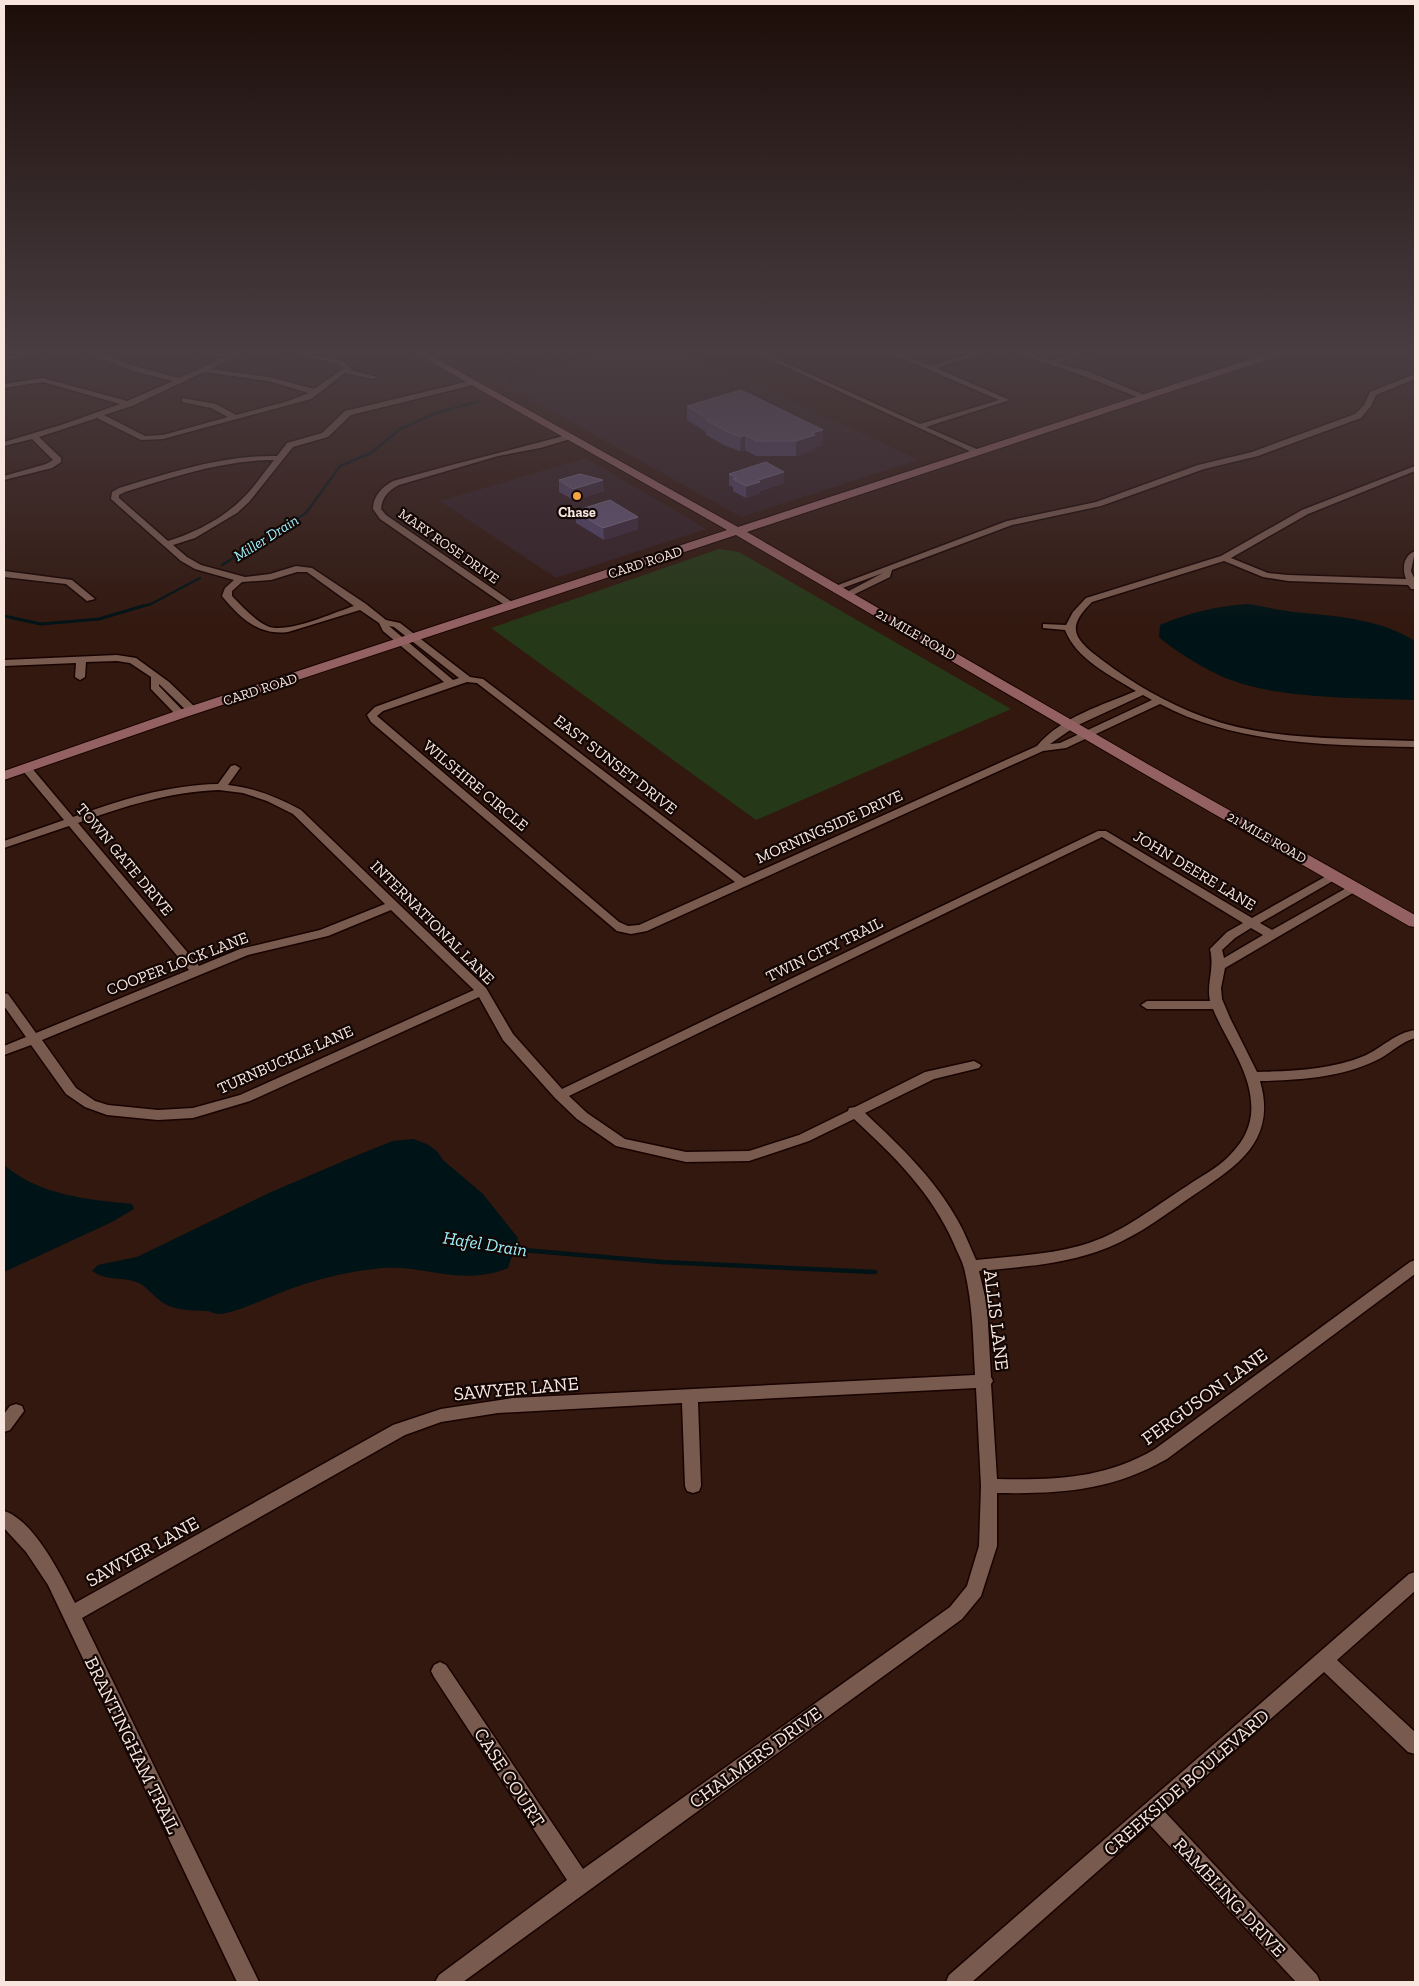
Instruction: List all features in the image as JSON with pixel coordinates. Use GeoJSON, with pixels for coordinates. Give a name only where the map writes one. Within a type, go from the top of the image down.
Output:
{"type":"FeatureCollection","features":[{"type":"Feature","properties":{"kind":"street"},"geometry":{"type":"LineString","coordinates":[[4,478],[49,466],[58,460],[40,443]]}},
{"type":"Feature","properties":{"kind":"street"},"geometry":{"type":"LineString","coordinates":[[167,544],[192,536],[234,511],[246,500],[290,445],[296,443]]}},
{"type":"Feature","properties":{"kind":"street","name":"MARY ROSE DRIVE"},"geometry":{"type":"LineString","coordinates":[[512,606],[383,516],[378,512],[377,504],[383,492],[396,483],[497,454],[550,443]]}},
{"type":"Feature","properties":{"kind":"street","name":"21 MILE ROAD"},"geometry":{"type":"LineString","coordinates":[[583,443],[842,590],[1087,734],[1415,922]]}},
{"type":"Feature","properties":{"kind":"street"},"geometry":{"type":"LineString","coordinates":[[956,443],[976,452]]}},
{"type":"Feature","properties":{"kind":"street","name":"CARD ROAD"},"geometry":{"type":"LineString","coordinates":[[4,776],[187,712],[416,639],[1004,443]]}},
{"type":"Feature","properties":{"kind":"street"},"geometry":{"type":"LineString","coordinates":[[842,590],[878,581],[887,575],[888,568],[1010,523],[1098,504],[1201,467],[1255,454],[1286,443]]}},
{"type":"Feature","properties":{"kind":"street"},"geometry":{"type":"LineString","coordinates":[[280,458],[238,460],[118,492],[115,500],[167,544],[198,567],[240,579],[272,577],[296,569],[309,570],[383,622],[386,629],[451,683],[467,679]]}},
{"type":"Feature","properties":{"kind":"street"},"geometry":{"type":"LineString","coordinates":[[1415,468],[1306,512],[1224,558],[1089,600],[1078,611],[1070,633],[1077,644],[1090,657],[1111,672],[1160,700],[1200,719],[1246,731],[1284,737],[1415,744]]}},
{"type":"Feature","properties":{"kind":"street"},"geometry":{"type":"LineString","coordinates":[[1224,558],[1266,574],[1288,578],[1413,586],[1407,571],[1408,563],[1415,554]]}},
{"type":"Feature","properties":{"kind":"street"},"geometry":{"type":"LineString","coordinates":[[4,574],[68,582],[90,599]]}},
{"type":"Feature","properties":{"kind":"street"},"geometry":{"type":"LineString","coordinates":[[240,579],[228,590],[227,596],[261,626],[270,631],[289,629],[362,606]]}},
{"type":"Feature","properties":{"kind":"street","name":"EAST SUNSET DRIVE"},"geometry":{"type":"LineString","coordinates":[[383,622],[397,625],[467,679],[483,683],[742,882]]}},
{"type":"Feature","properties":{"kind":"street"},"geometry":{"type":"LineString","coordinates":[[1046,626],[1071,628]]}},
{"type":"Feature","properties":{"kind":"street"},"geometry":{"type":"LineString","coordinates":[[4,663],[117,658],[133,660],[155,678],[154,687],[187,712]]}},
{"type":"Feature","properties":{"kind":"street"},"geometry":{"type":"LineString","coordinates":[[80,677],[81,661]]}},
{"type":"Feature","properties":{"kind":"street","name":"WILSHIRE CIRCLE"},"geometry":{"type":"LineString","coordinates":[[451,683],[379,708],[373,712],[372,717],[615,925],[621,929],[629,930]]}},
{"type":"Feature","properties":{"kind":"street","name":"MORNINGSIDE DRIVE"},"geometry":{"type":"LineString","coordinates":[[1041,748],[1048,738],[1144,691]]}},
{"type":"Feature","properties":{"kind":"street","name":"MORNINGSIDE DRIVE"},"geometry":{"type":"LineString","coordinates":[[629,930],[643,928],[1041,748],[1062,746],[1160,700]]}},
{"type":"Feature","properties":{"kind":"street"},"geometry":{"type":"LineString","coordinates":[[221,787],[235,768]]}},
{"type":"Feature","properties":{"kind":"street","name":"TOWN GATE DRIVE"},"geometry":{"type":"LineString","coordinates":[[27,769],[197,971]]}},
{"type":"Feature","properties":{"kind":"street","name":"INTERNATIONAL LANE"},"geometry":{"type":"LineString","coordinates":[[4,845],[154,793],[198,787],[221,787],[240,789],[271,797],[297,812],[482,991],[508,1037],[560,1095],[582,1116],[621,1143],[686,1157],[749,1156],[804,1138],[854,1111],[930,1075],[974,1065]]}},
{"type":"Feature","properties":{"kind":"street","name":"JOHN DEERE LANE"},"geometry":{"type":"LineString","coordinates":[[1102,833],[1271,934]]}},
{"type":"Feature","properties":{"kind":"street","name":"TWIN CITY TRAIL"},"geometry":{"type":"LineString","coordinates":[[560,1095],[1102,833]]}},
{"type":"Feature","properties":{"kind":"street"},"geometry":{"type":"LineString","coordinates":[[971,1266],[1050,1258],[1104,1244],[1119,1237],[1220,1170],[1241,1152],[1256,1126],[1258,1109],[1252,1077],[1217,1005],[1215,984],[1219,966],[1216,950],[1231,935],[1251,922],[1334,876]]}},
{"type":"Feature","properties":{"kind":"street"},"geometry":{"type":"LineString","coordinates":[[1219,966],[1271,934],[1354,888]]}},
{"type":"Feature","properties":{"kind":"street"},"geometry":{"type":"LineString","coordinates":[[1288,901],[1308,913]]}},
{"type":"Feature","properties":{"kind":"street","name":"COOPER LOCK LANE"},"geometry":{"type":"LineString","coordinates":[[4,1051],[244,952],[324,933],[393,905]]}},
{"type":"Feature","properties":{"kind":"street","name":"TURNBUCKLE LANE"},"geometry":{"type":"LineString","coordinates":[[4,997],[71,1091],[90,1104],[106,1110],[132,1114],[193,1113],[245,1098],[482,991]]}},
{"type":"Feature","properties":{"kind":"street"},"geometry":{"type":"LineString","coordinates":[[1147,1004],[1217,1005]]}},
{"type":"Feature","properties":{"kind":"street"},"geometry":{"type":"LineString","coordinates":[[1252,1077],[1329,1072],[1372,1058],[1411,1035]]}},
{"type":"Feature","properties":{"kind":"street","name":"ALLIS LANE"},"geometry":{"type":"LineString","coordinates":[[854,1111],[898,1151],[926,1184],[952,1223],[971,1266],[979,1305],[985,1381],[989,1486]]}},
{"type":"Feature","properties":{"kind":"street","name":"FERGUSON LANE"},"geometry":{"type":"LineString","coordinates":[[989,1486],[1046,1487],[1092,1482],[1138,1468],[1161,1454],[1415,1266]]}},
{"type":"Feature","properties":{"kind":"street","name":"SAWYER LANE"},"geometry":{"type":"LineString","coordinates":[[71,1615],[420,1420],[473,1408],[985,1381]]}},
{"type":"Feature","properties":{"kind":"street"},"geometry":{"type":"LineString","coordinates":[[690,1397],[693,1486]]}},
{"type":"Feature","properties":{"kind":"street"},"geometry":{"type":"LineString","coordinates":[[4,1425],[16,1411]]}},
{"type":"Feature","properties":{"kind":"street","name":"CHALMERS DRIVE"},"geometry":{"type":"LineString","coordinates":[[446,1982],[580,1883],[956,1613],[975,1590],[988,1546],[989,1486]]}},
{"type":"Feature","properties":{"kind":"street","name":"BRANTINGHAM TRAIL"},"geometry":{"type":"LineString","coordinates":[[4,1518],[22,1534],[38,1553],[71,1615],[248,1982]]}},
{"type":"Feature","properties":{"kind":"street","name":"CREEKSIDE BOULEVARD"},"geometry":{"type":"LineString","coordinates":[[956,1982],[1325,1661],[1415,1580]]}},
{"type":"Feature","properties":{"kind":"street"},"geometry":{"type":"LineString","coordinates":[[1325,1661],[1415,1745]]}},
{"type":"Feature","properties":{"kind":"street","name":"CASE COURT"},"geometry":{"type":"LineString","coordinates":[[440,1671],[580,1883]]}},
{"type":"Feature","properties":{"kind":"street","name":"RAMBLING DRIVE"},"geometry":{"type":"LineString","coordinates":[[1151,1811],[1310,1982]]}},
{"type":"Feature","properties":{"kind":"shaded area"},"geometry":{"type":"Polygon","coordinates":[[[608,443],[882,443],[919,460],[741,517],[608,443]]]}},
{"type":"Feature","properties":{"kind":"shaded area"},"geometry":{"type":"Polygon","coordinates":[[[586,458],[706,529],[556,578],[440,501],[586,458]]]}},
{"type":"Feature","properties":{"kind":"green space"},"geometry":{"type":"Polygon","coordinates":[[[719,549],[739,552],[1011,709],[756,820],[491,628],[719,549]]]}},
{"type":"Feature","properties":{"kind":"water"},"geometry":{"type":"Polygon","coordinates":[[[1248,604],[1376,624],[1389,628],[1415,641],[1415,700],[1347,698],[1299,694],[1254,687],[1225,678],[1205,668],[1159,637],[1160,625],[1214,608],[1248,604]]]}},
{"type":"Feature","properties":{"kind":"water"},"geometry":{"type":"Polygon","coordinates":[[[413,1139],[434,1149],[443,1160],[483,1194],[518,1238],[508,1268],[473,1276],[391,1268],[354,1272],[315,1281],[224,1314],[175,1308],[162,1302],[139,1283],[104,1277],[92,1271],[98,1265],[137,1257],[269,1193],[360,1154],[393,1141],[413,1139]]]}},
{"type":"Feature","properties":{"kind":"water"},"geometry":{"type":"Polygon","coordinates":[[[4,1165],[18,1175],[49,1190],[81,1198],[132,1204],[134,1209],[112,1222],[4,1272],[4,1165]]]}},
{"type":"Feature","properties":{"kind":"building"},"geometry":{"type":"Polygon","coordinates":[[[766,462],[784,472],[746,486],[733,479],[737,478],[729,474],[766,462]]]}},
{"type":"Feature","properties":{"kind":"building"},"geometry":{"type":"Polygon","coordinates":[[[580,474],[603,480],[573,489],[559,480],[580,474]]]}},
{"type":"Feature","properties":{"kind":"building"},"geometry":{"type":"Polygon","coordinates":[[[610,500],[638,517],[603,528],[575,511],[610,500]]]}},
{"type":"Feature","properties":{"kind":"waterway","name":"Miller Drain"},"geometry":{"type":"LineString","coordinates":[[222,565],[306,513],[340,466],[371,453],[383,443]]}},
{"type":"Feature","properties":{"kind":"waterway","name":"Miller Drain"},"geometry":{"type":"LineString","coordinates":[[143,606],[151,604],[200,578]]}},
{"type":"Feature","properties":{"kind":"waterway","name":"Miller Drain"},"geometry":{"type":"LineString","coordinates":[[4,616],[41,624],[99,619],[143,606]]}},
{"type":"Feature","properties":{"kind":"waterway","name":"Miller Drain"},"geometry":{"type":"LineString","coordinates":[[139,607],[143,606]]}},
{"type":"Feature","properties":{"kind":"waterway","name":"Hafel Drain"},"geometry":{"type":"LineString","coordinates":[[511,1249],[662,1262],[875,1272]]}},
{"type":"Feature","properties":{"kind":"place","name":"Chase"},"geometry":{"type":"Point","coordinates":[577,496]}}]}
